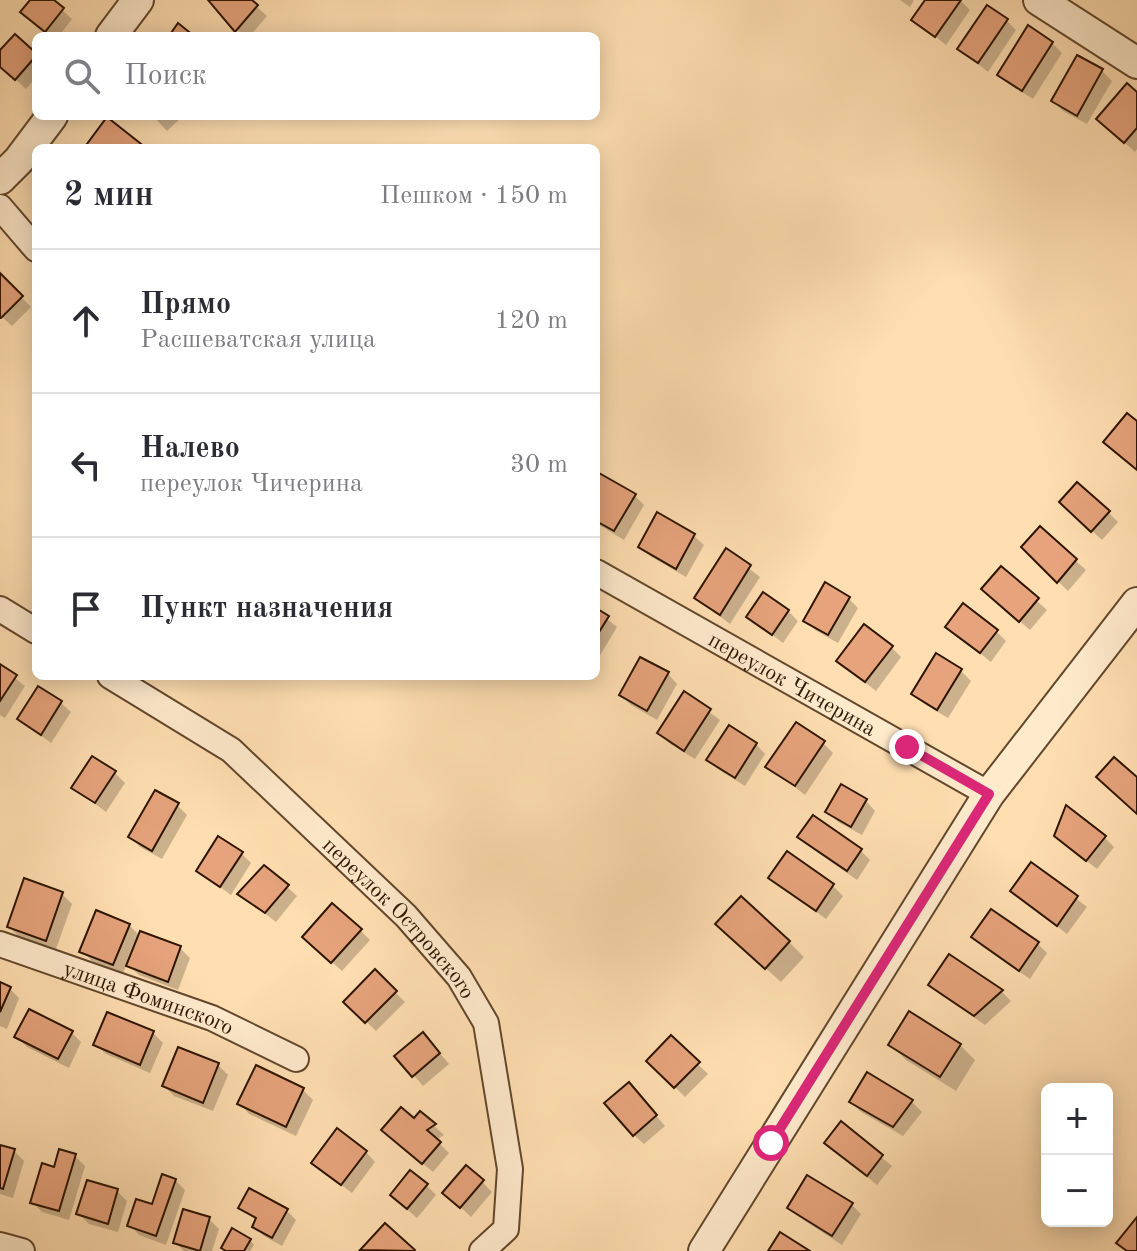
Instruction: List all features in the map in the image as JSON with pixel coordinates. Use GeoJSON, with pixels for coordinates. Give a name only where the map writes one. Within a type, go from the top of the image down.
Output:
{"type":"FeatureCollection","features":[{"type":"Feature","properties":{"kind":"street"},"geometry":{"type":"LineString","coordinates":[[114,32],[138,0]]}},
{"type":"Feature","properties":{"kind":"street"},"geometry":{"type":"LineString","coordinates":[[1039,0],[1137,63]]}},
{"type":"Feature","properties":{"kind":"street"},"geometry":{"type":"LineString","coordinates":[[0,179],[19,160],[49,120]]}},
{"type":"Feature","properties":{"kind":"street"},"geometry":{"type":"LineString","coordinates":[[0,207],[32,244]]}},
{"type":"Feature","properties":{"kind":"street","name":"переулок Чичерина"},"geometry":{"type":"LineString","coordinates":[[600,574],[989,794]]}},
{"type":"Feature","properties":{"kind":"street"},"geometry":{"type":"LineString","coordinates":[[704,1251],[989,794],[1137,603]]}},
{"type":"Feature","properties":{"kind":"street"},"geometry":{"type":"LineString","coordinates":[[0,609],[32,629]]}},
{"type":"Feature","properties":{"kind":"street","name":"переулок Островского"},"geometry":{"type":"LineString","coordinates":[[117,680],[231,750],[406,916],[459,977],[486,1023],[510,1169],[506,1229],[482,1251]]}},
{"type":"Feature","properties":{"kind":"street","name":"улица Фоминского"},"geometry":{"type":"LineString","coordinates":[[0,944],[212,1018],[296,1059]]}},
{"type":"Feature","properties":{"kind":"street"},"geometry":{"type":"LineString","coordinates":[[0,1245],[22,1251]]}},
{"type":"Feature","properties":{"kind":"building"},"geometry":{"type":"Polygon","coordinates":[[[30,0],[54,0],[64,8],[45,32],[20,12],[30,0]]]}},
{"type":"Feature","properties":{"kind":"building"},"geometry":{"type":"Polygon","coordinates":[[[208,0],[252,0],[258,5],[235,32],[208,0]]]}},
{"type":"Feature","properties":{"kind":"building"},"geometry":{"type":"Polygon","coordinates":[[[925,0],[961,0],[935,37],[911,20],[925,0]]]}},
{"type":"Feature","properties":{"kind":"building"},"geometry":{"type":"Polygon","coordinates":[[[987,5],[1008,19],[978,63],[957,49],[987,5]]]}},
{"type":"Feature","properties":{"kind":"building"},"geometry":{"type":"Polygon","coordinates":[[[178,23],[189,32],[172,32],[178,23]]]}},
{"type":"Feature","properties":{"kind":"building"},"geometry":{"type":"Polygon","coordinates":[[[1028,25],[1053,42],[1022,91],[997,75],[1028,25]]]}},
{"type":"Feature","properties":{"kind":"building"},"geometry":{"type":"Polygon","coordinates":[[[15,34],[32,49],[32,61],[15,80],[0,67],[0,50],[15,34]]]}},
{"type":"Feature","properties":{"kind":"building"},"geometry":{"type":"Polygon","coordinates":[[[1077,55],[1103,69],[1077,116],[1051,101],[1077,55]]]}},
{"type":"Feature","properties":{"kind":"building"},"geometry":{"type":"Polygon","coordinates":[[[1127,83],[1137,92],[1137,128],[1124,143],[1096,119],[1127,83]]]}},
{"type":"Feature","properties":{"kind":"building"},"geometry":{"type":"Polygon","coordinates":[[[105,120],[111,120],[141,144],[87,144],[105,120]]]}},
{"type":"Feature","properties":{"kind":"building"},"geometry":{"type":"Polygon","coordinates":[[[0,273],[23,296],[1,318],[0,318],[0,273]]]}},
{"type":"Feature","properties":{"kind":"building"},"geometry":{"type":"Polygon","coordinates":[[[1127,413],[1137,421],[1137,470],[1103,442],[1127,413]]]}},
{"type":"Feature","properties":{"kind":"building"},"geometry":{"type":"Polygon","coordinates":[[[600,474],[636,494],[614,531],[600,523],[600,474]]]}},
{"type":"Feature","properties":{"kind":"building"},"geometry":{"type":"Polygon","coordinates":[[[1077,482],[1110,511],[1091,532],[1059,502],[1077,482]]]}},
{"type":"Feature","properties":{"kind":"building"},"geometry":{"type":"Polygon","coordinates":[[[657,512],[695,534],[676,569],[638,547],[657,512]]]}},
{"type":"Feature","properties":{"kind":"building"},"geometry":{"type":"Polygon","coordinates":[[[1040,526],[1077,559],[1057,583],[1021,547],[1040,526]]]}},
{"type":"Feature","properties":{"kind":"building"},"geometry":{"type":"Polygon","coordinates":[[[726,548],[751,565],[720,615],[694,598],[726,548]]]}},
{"type":"Feature","properties":{"kind":"building"},"geometry":{"type":"Polygon","coordinates":[[[1001,566],[1039,598],[1019,622],[981,589],[1001,566]]]}},
{"type":"Feature","properties":{"kind":"building"},"geometry":{"type":"Polygon","coordinates":[[[825,582],[850,597],[828,635],[803,621],[825,582]]]}},
{"type":"Feature","properties":{"kind":"building"},"geometry":{"type":"Polygon","coordinates":[[[763,592],[789,610],[772,635],[746,617],[763,592]]]}},
{"type":"Feature","properties":{"kind":"building"},"geometry":{"type":"Polygon","coordinates":[[[963,603],[998,630],[980,653],[945,627],[963,603]]]}},
{"type":"Feature","properties":{"kind":"building"},"geometry":{"type":"Polygon","coordinates":[[[600,610],[609,616],[600,631],[600,610]]]}},
{"type":"Feature","properties":{"kind":"building"},"geometry":{"type":"Polygon","coordinates":[[[864,624],[893,646],[865,682],[836,661],[864,624]]]}},
{"type":"Feature","properties":{"kind":"building"},"geometry":{"type":"Polygon","coordinates":[[[936,653],[962,669],[937,710],[911,694],[936,653]]]}},
{"type":"Feature","properties":{"kind":"building"},"geometry":{"type":"Polygon","coordinates":[[[640,657],[669,672],[647,711],[619,695],[640,657]]]}},
{"type":"Feature","properties":{"kind":"building"},"geometry":{"type":"Polygon","coordinates":[[[0,664],[17,675],[0,701],[0,664]]]}},
{"type":"Feature","properties":{"kind":"building"},"geometry":{"type":"Polygon","coordinates":[[[38,686],[62,701],[41,735],[17,719],[38,686]]]}},
{"type":"Feature","properties":{"kind":"building"},"geometry":{"type":"Polygon","coordinates":[[[684,691],[711,709],[684,751],[657,733],[684,691]]]}},
{"type":"Feature","properties":{"kind":"building"},"geometry":{"type":"Polygon","coordinates":[[[796,722],[825,741],[795,786],[765,767],[796,722]]]}},
{"type":"Feature","properties":{"kind":"building"},"geometry":{"type":"Polygon","coordinates":[[[729,725],[757,743],[735,778],[706,760],[729,725]]]}},
{"type":"Feature","properties":{"kind":"building"},"geometry":{"type":"Polygon","coordinates":[[[92,756],[116,771],[95,803],[71,788],[92,756]]]}},
{"type":"Feature","properties":{"kind":"building"},"geometry":{"type":"Polygon","coordinates":[[[1114,757],[1137,777],[1137,814],[1096,777],[1114,757]]]}},
{"type":"Feature","properties":{"kind":"building"},"geometry":{"type":"Polygon","coordinates":[[[841,784],[867,799],[851,827],[825,812],[841,784]]]}},
{"type":"Feature","properties":{"kind":"building"},"geometry":{"type":"Polygon","coordinates":[[[155,790],[179,803],[152,851],[128,837],[155,790]]]}},
{"type":"Feature","properties":{"kind":"building"},"geometry":{"type":"Polygon","coordinates":[[[1066,805],[1106,836],[1086,861],[1054,836],[1066,805]]]}},
{"type":"Feature","properties":{"kind":"building"},"geometry":{"type":"Polygon","coordinates":[[[813,815],[862,849],[847,871],[797,837],[813,815]]]}},
{"type":"Feature","properties":{"kind":"building"},"geometry":{"type":"Polygon","coordinates":[[[218,836],[243,852],[220,887],[196,871],[218,836]]]}},
{"type":"Feature","properties":{"kind":"building"},"geometry":{"type":"Polygon","coordinates":[[[787,851],[834,884],[816,911],[768,878],[787,851]]]}},
{"type":"Feature","properties":{"kind":"building"},"geometry":{"type":"Polygon","coordinates":[[[1031,862],[1078,896],[1057,926],[1010,891],[1031,862]]]}},
{"type":"Feature","properties":{"kind":"building"},"geometry":{"type":"Polygon","coordinates":[[[264,865],[289,885],[265,913],[237,894],[264,865]]]}},
{"type":"Feature","properties":{"kind":"building"},"geometry":{"type":"Polygon","coordinates":[[[24,878],[63,892],[46,941],[7,927],[24,878]]]}},
{"type":"Feature","properties":{"kind":"building"},"geometry":{"type":"Polygon","coordinates":[[[741,896],[790,941],[765,969],[715,924],[741,896]]]}},
{"type":"Feature","properties":{"kind":"building"},"geometry":{"type":"Polygon","coordinates":[[[332,903],[362,929],[331,963],[302,937],[332,903]]]}},
{"type":"Feature","properties":{"kind":"building"},"geometry":{"type":"Polygon","coordinates":[[[991,909],[1039,942],[1019,971],[971,937],[991,909]]]}},
{"type":"Feature","properties":{"kind":"building"},"geometry":{"type":"Polygon","coordinates":[[[96,910],[130,924],[113,965],[79,952],[96,910]]]}},
{"type":"Feature","properties":{"kind":"building"},"geometry":{"type":"Polygon","coordinates":[[[140,931],[181,946],[168,982],[126,966],[140,931]]]}},
{"type":"Feature","properties":{"kind":"building"},"geometry":{"type":"Polygon","coordinates":[[[949,954],[1003,990],[974,1016],[928,985],[949,954]]]}},
{"type":"Feature","properties":{"kind":"building"},"geometry":{"type":"Polygon","coordinates":[[[375,969],[397,991],[365,1023],[343,1002],[375,969]]]}},
{"type":"Feature","properties":{"kind":"building"},"geometry":{"type":"Polygon","coordinates":[[[0,982],[11,987],[0,1012],[0,982]]]}},
{"type":"Feature","properties":{"kind":"building"},"geometry":{"type":"Polygon","coordinates":[[[29,1009],[73,1031],[58,1059],[14,1037],[29,1009]]]}},
{"type":"Feature","properties":{"kind":"building"},"geometry":{"type":"Polygon","coordinates":[[[909,1011],[961,1044],[940,1077],[888,1045],[909,1011]]]}},
{"type":"Feature","properties":{"kind":"building"},"geometry":{"type":"Polygon","coordinates":[[[107,1012],[154,1031],[140,1065],[93,1045],[107,1012]]]}},
{"type":"Feature","properties":{"kind":"building"},"geometry":{"type":"Polygon","coordinates":[[[423,1032],[440,1053],[412,1077],[394,1056],[423,1032]]]}},
{"type":"Feature","properties":{"kind":"building"},"geometry":{"type":"Polygon","coordinates":[[[671,1035],[700,1062],[674,1088],[646,1061],[671,1035]]]}},
{"type":"Feature","properties":{"kind":"building"},"geometry":{"type":"Polygon","coordinates":[[[178,1047],[219,1063],[203,1103],[162,1086],[178,1047]]]}},
{"type":"Feature","properties":{"kind":"building"},"geometry":{"type":"Polygon","coordinates":[[[256,1065],[304,1088],[286,1127],[237,1104],[256,1065]]]}},
{"type":"Feature","properties":{"kind":"building"},"geometry":{"type":"Polygon","coordinates":[[[867,1072],[913,1100],[893,1127],[849,1102],[867,1072]]]}},
{"type":"Feature","properties":{"kind":"building"},"geometry":{"type":"Polygon","coordinates":[[[629,1082],[657,1115],[633,1136],[604,1103],[629,1082]]]}},
{"type":"Feature","properties":{"kind":"building"},"geometry":{"type":"Polygon","coordinates":[[[401,1107],[414,1118],[420,1111],[436,1124],[427,1130],[441,1142],[422,1164],[381,1130],[401,1107]]]}},
{"type":"Feature","properties":{"kind":"building"},"geometry":{"type":"Polygon","coordinates":[[[841,1121],[883,1155],[867,1176],[824,1143],[841,1121]]]}},
{"type":"Feature","properties":{"kind":"building"},"geometry":{"type":"Polygon","coordinates":[[[337,1128],[367,1151],[341,1185],[311,1163],[337,1128]]]}},
{"type":"Feature","properties":{"kind":"building"},"geometry":{"type":"Polygon","coordinates":[[[0,1145],[15,1149],[3,1189],[0,1188],[0,1145]]]}},
{"type":"Feature","properties":{"kind":"building"},"geometry":{"type":"Polygon","coordinates":[[[59,1149],[76,1154],[59,1211],[30,1203],[42,1163],[54,1167],[59,1149]]]}},
{"type":"Feature","properties":{"kind":"building"},"geometry":{"type":"Polygon","coordinates":[[[466,1165],[484,1180],[460,1208],[442,1193],[466,1165]]]}},
{"type":"Feature","properties":{"kind":"building"},"geometry":{"type":"Polygon","coordinates":[[[410,1170],[428,1184],[407,1209],[390,1195],[410,1170]]]}},
{"type":"Feature","properties":{"kind":"building"},"geometry":{"type":"Polygon","coordinates":[[[162,1174],[176,1179],[156,1236],[127,1226],[136,1199],[152,1204],[162,1174]]]}},
{"type":"Feature","properties":{"kind":"building"},"geometry":{"type":"Polygon","coordinates":[[[807,1175],[853,1203],[832,1236],[787,1208],[807,1175]]]}},
{"type":"Feature","properties":{"kind":"building"},"geometry":{"type":"Polygon","coordinates":[[[87,1180],[118,1189],[108,1224],[76,1214],[87,1180]]]}},
{"type":"Feature","properties":{"kind":"building"},"geometry":{"type":"Polygon","coordinates":[[[249,1188],[288,1209],[272,1238],[252,1227],[256,1218],[238,1208],[249,1188]]]}},
{"type":"Feature","properties":{"kind":"building"},"geometry":{"type":"Polygon","coordinates":[[[183,1209],[210,1217],[200,1251],[173,1243],[183,1209]]]}},
{"type":"Feature","properties":{"kind":"building"},"geometry":{"type":"Polygon","coordinates":[[[1137,1217],[1137,1251],[1127,1251],[1116,1243],[1137,1217]]]}},
{"type":"Feature","properties":{"kind":"building"},"geometry":{"type":"Polygon","coordinates":[[[385,1223],[415,1250],[360,1250],[385,1223]]]}},
{"type":"Feature","properties":{"kind":"building"},"geometry":{"type":"Polygon","coordinates":[[[232,1228],[251,1239],[244,1251],[221,1248],[232,1228]]]}},
{"type":"Feature","properties":{"kind":"building"},"geometry":{"type":"Polygon","coordinates":[[[780,1232],[810,1251],[768,1251],[780,1232]]]}},
{"type":"Feature","properties":{"kind":"route"},"geometry":{"type":"LineString","coordinates":[[771,1143],[989,794],[907,747]]}}]}
